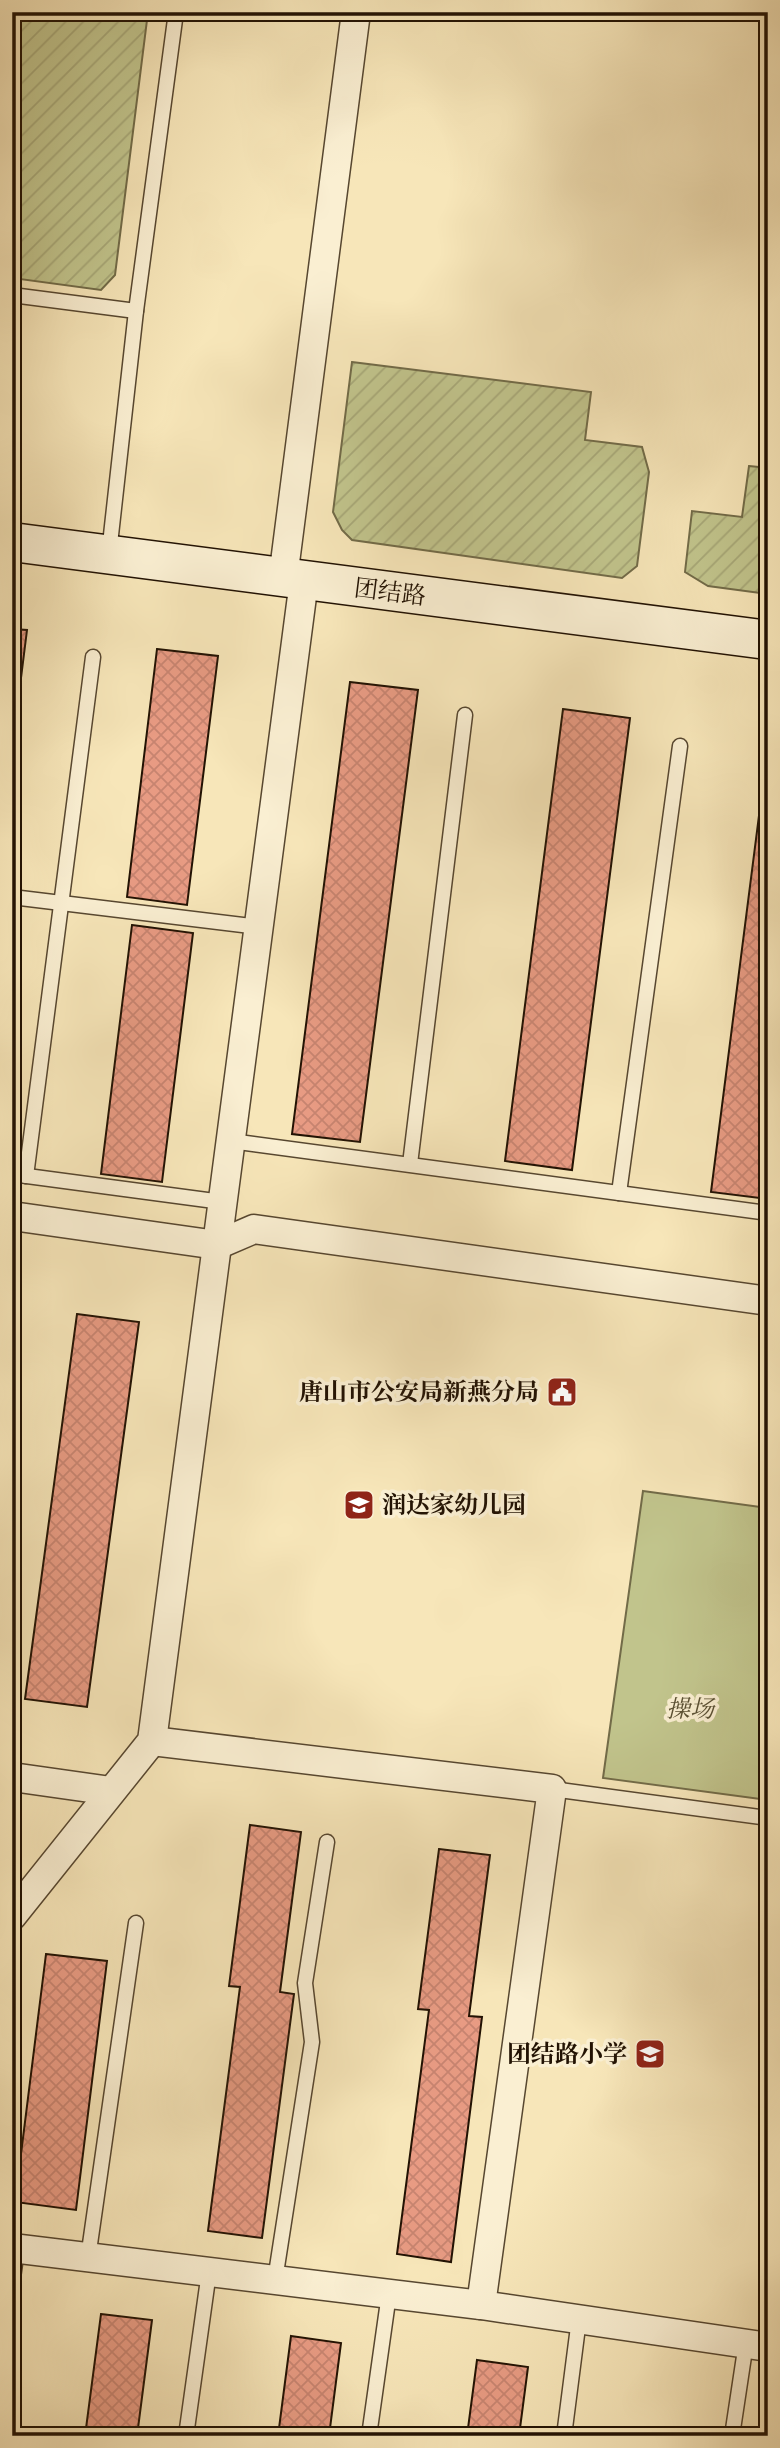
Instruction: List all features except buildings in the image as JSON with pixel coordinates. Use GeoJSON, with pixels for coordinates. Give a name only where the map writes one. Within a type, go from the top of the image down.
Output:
{"type":"FeatureCollection","features":[{"type":"Feature","properties":{"kind":"street"},"geometry":{"type":"LineString","coordinates":[[12,1916],[152,1741],[259,926],[356,12]]}},
{"type":"Feature","properties":{"kind":"street","name":"团结路"},"geometry":{"type":"LineString","coordinates":[[12,542],[768,640]]}},
{"type":"Feature","properties":{"kind":"street"},"geometry":{"type":"LineString","coordinates":[[12,1216],[217,1245],[254,1229],[768,1301]]}},
{"type":"Feature","properties":{"kind":"street"},"geometry":{"type":"LineString","coordinates":[[152,1741],[552,1789],[481,2305]]}},
{"type":"Feature","properties":{"kind":"street"},"geometry":{"type":"LineString","coordinates":[[12,1777],[111,1791]]}},
{"type":"Feature","properties":{"kind":"street"},"geometry":{"type":"LineString","coordinates":[[15,2249],[481,2305],[757,2345]]}},
{"type":"Feature","properties":{"kind":"lane"},"geometry":{"type":"LineString","coordinates":[[108,555],[136,312],[176,12]]}},
{"type":"Feature","properties":{"kind":"lane"},"geometry":{"type":"LineString","coordinates":[[12,295],[136,312]]}},
{"type":"Feature","properties":{"kind":"lane"},"geometry":{"type":"LineString","coordinates":[[93,657],[61,903],[19,1175],[222,1202]]}},
{"type":"Feature","properties":{"kind":"lane"},"geometry":{"type":"LineString","coordinates":[[410,1164],[465,715]]}},
{"type":"Feature","properties":{"kind":"lane"},"geometry":{"type":"LineString","coordinates":[[619,1193],[680,746]]}},
{"type":"Feature","properties":{"kind":"lane"},"geometry":{"type":"LineString","coordinates":[[12,897],[259,926]]}},
{"type":"Feature","properties":{"kind":"lane"},"geometry":{"type":"LineString","coordinates":[[231,1141],[768,1213]]}},
{"type":"Feature","properties":{"kind":"lane"},"geometry":{"type":"LineString","coordinates":[[552,1789],[768,1818]]}},
{"type":"Feature","properties":{"kind":"lane"},"geometry":{"type":"LineString","coordinates":[[275,2280],[312,2042],[305,1983],[327,1842]]}},
{"type":"Feature","properties":{"kind":"lane"},"geometry":{"type":"LineString","coordinates":[[88,2258],[136,1923]]}},
{"type":"Feature","properties":{"kind":"lane"},"geometry":{"type":"LineString","coordinates":[[12,2285],[15,2249]]}},
{"type":"Feature","properties":{"kind":"lane"},"geometry":{"type":"LineString","coordinates":[[186,2436],[209,2272]]}},
{"type":"Feature","properties":{"kind":"lane"},"geometry":{"type":"LineString","coordinates":[[369,2436],[389,2294]]}},
{"type":"Feature","properties":{"kind":"lane"},"geometry":{"type":"LineString","coordinates":[[564,2436],[579,2319]]}},
{"type":"Feature","properties":{"kind":"lane"},"geometry":{"type":"LineString","coordinates":[[732,2436],[757,2345]]}},
{"type":"Feature","properties":{"kind":"green space"},"geometry":{"type":"Polygon","coordinates":[[[12,12],[148,12],[115,275],[101,290],[12,278],[12,12]]]}},
{"type":"Feature","properties":{"kind":"green space"},"geometry":{"type":"Polygon","coordinates":[[[352,362],[591,392],[585,440],[642,447],[649,472],[637,566],[622,578],[352,540],[342,530],[333,512],[352,362]]]}},
{"type":"Feature","properties":{"kind":"green space"},"geometry":{"type":"Polygon","coordinates":[[[749,466],[768,468],[768,594],[708,586],[685,572],[692,511],[742,517],[749,466]]]}},
{"type":"Feature","properties":{"kind":"green space","name":"操场"},"geometry":{"type":"Polygon","coordinates":[[[643,1491],[768,1508],[768,1800],[603,1778],[643,1491]]]}},
{"type":"Feature","properties":{"kind":"place","name":"唐山市公安局新燕分局"},"geometry":{"type":"Point","coordinates":[562,1392]}},
{"type":"Feature","properties":{"kind":"place","name":"润达家幼儿园"},"geometry":{"type":"Point","coordinates":[359,1505]}},
{"type":"Feature","properties":{"kind":"place","name":"团结路小学"},"geometry":{"type":"Point","coordinates":[650,2054]}}]}
